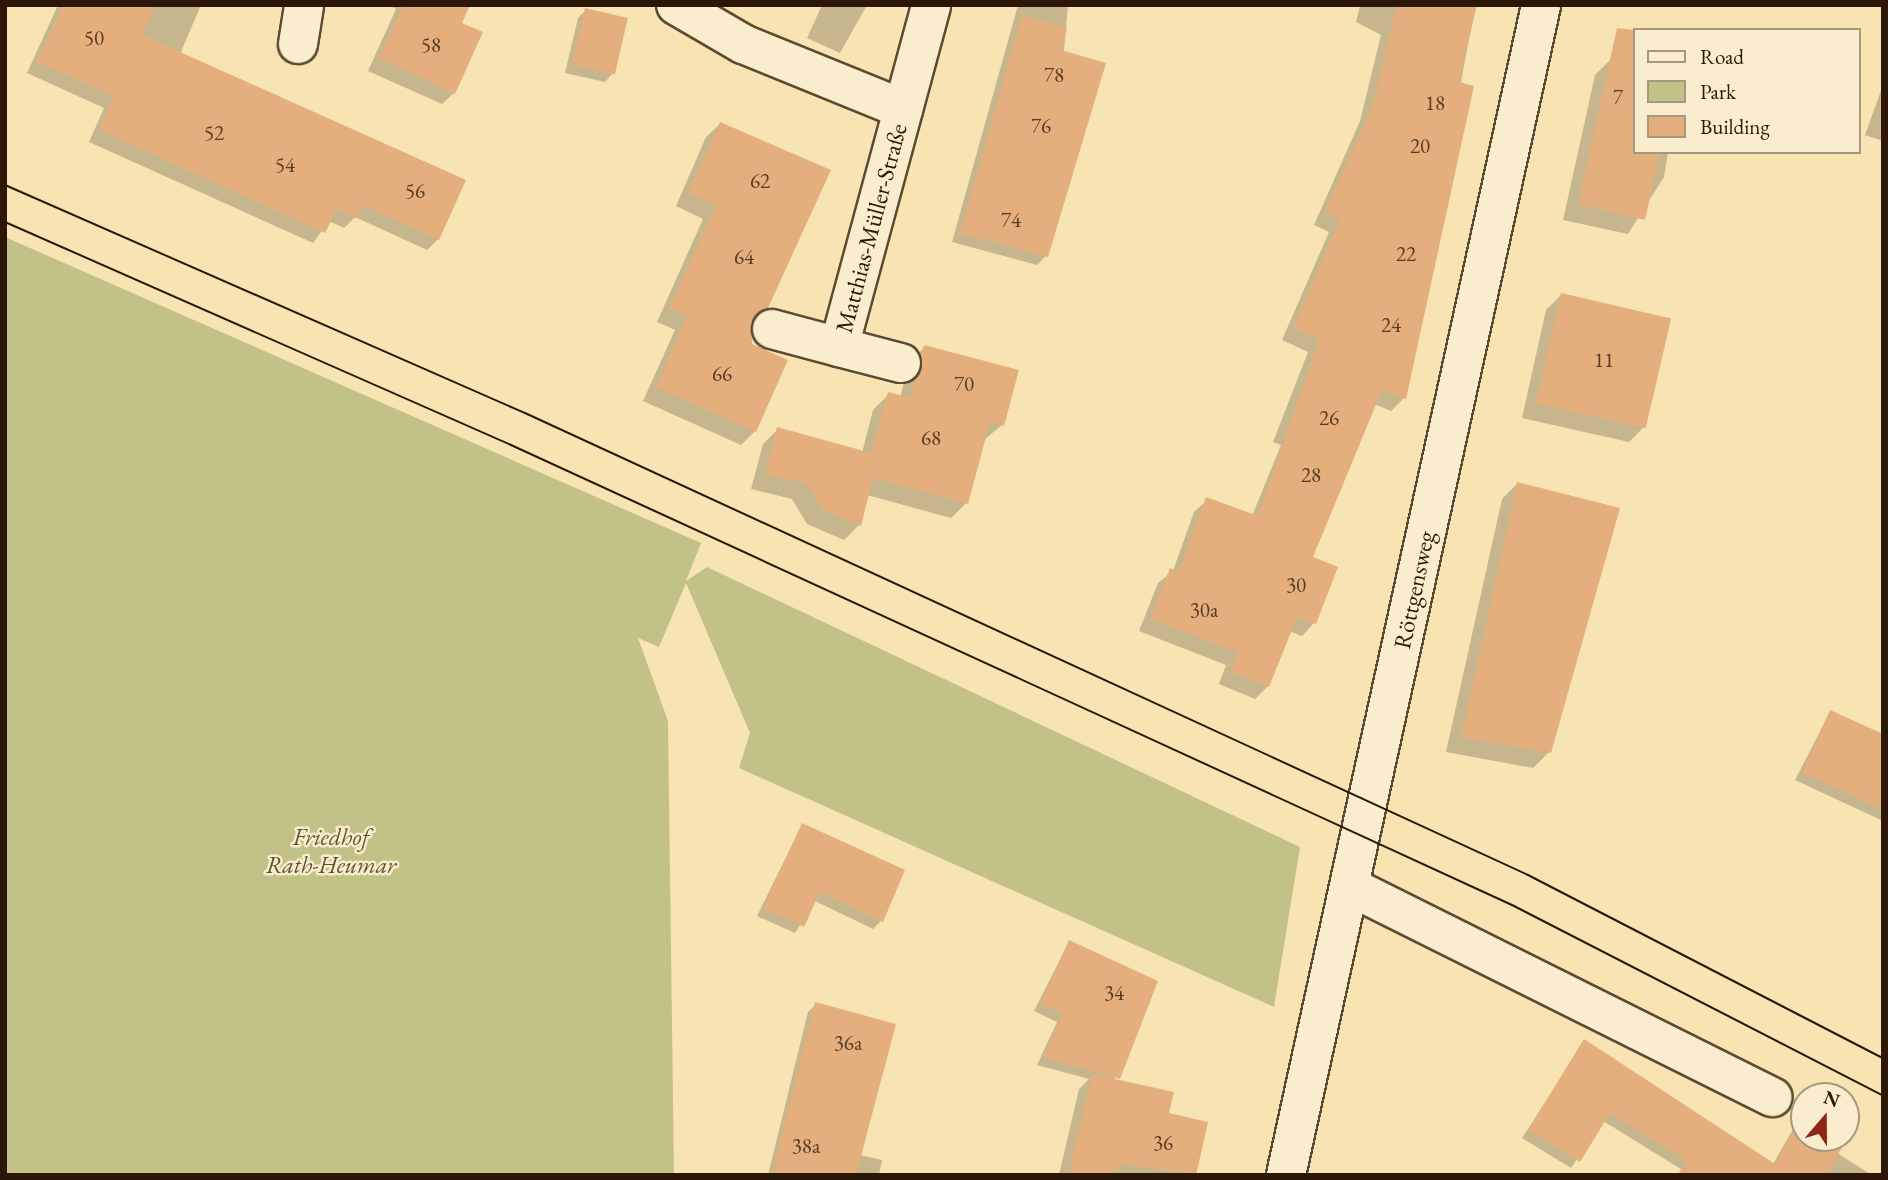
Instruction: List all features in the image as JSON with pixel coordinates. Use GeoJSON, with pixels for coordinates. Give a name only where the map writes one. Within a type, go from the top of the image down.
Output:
{"type":"FeatureCollection","features":[{"type":"Feature","properties":{"kind":"street"},"geometry":{"type":"LineString","coordinates":[[298,44],[303,5]]}},
{"type":"Feature","properties":{"kind":"street","name":"Matthias-Müller-Straße"},"geometry":{"type":"LineString","coordinates":[[676,5],[743,44],[903,109]]}},
{"type":"Feature","properties":{"kind":"street","name":"Matthias-Müller-Straße"},"geometry":{"type":"LineString","coordinates":[[839,347],[931,5]]}},
{"type":"Feature","properties":{"kind":"street","name":"Röttgensweg"},"geometry":{"type":"LineString","coordinates":[[1286,1175],[1351,887],[1541,5]]}},
{"type":"Feature","properties":{"kind":"street","name":"Matthias-Müller-Straße"},"geometry":{"type":"LineString","coordinates":[[772,328],[901,363]]}},
{"type":"Feature","properties":{"kind":"street"},"geometry":{"type":"LineString","coordinates":[[1351,887],[1773,1097]]}},
{"type":"Feature","properties":{"kind":"green space","name":"Friedhof Rath-Heumar"},"geometry":{"type":"Polygon","coordinates":[[[5,237],[701,543],[686,581],[707,567],[1300,847],[1274,1007],[739,768],[750,733],[686,583],[659,647],[638,638],[668,721],[674,1175],[5,1175],[5,237]]]}},
{"type":"Feature","properties":{"kind":"building"},"geometry":{"type":"Polygon","coordinates":[[[63,5],[155,5],[142,35],[466,180],[439,240],[362,205],[356,218],[337,209],[325,233],[99,130],[114,96],[37,62],[63,5]]]}},
{"type":"Feature","properties":{"kind":"building"},"geometry":{"type":"Polygon","coordinates":[[[403,5],[470,5],[462,23],[483,32],[455,94],[379,58],[403,5]]]}},
{"type":"Feature","properties":{"kind":"building"},"geometry":{"type":"Polygon","coordinates":[[[1397,5],[1477,5],[1459,82],[1474,86],[1406,399],[1382,390],[1313,557],[1338,567],[1316,624],[1297,617],[1269,687],[1230,672],[1238,652],[1150,619],[1170,568],[1179,572],[1206,497],[1258,516],[1319,339],[1293,328],[1340,219],[1325,212],[1372,107],[1397,5]]]}},
{"type":"Feature","properties":{"kind":"building"},"geometry":{"type":"Polygon","coordinates":[[[585,8],[628,18],[615,74],[572,65],[585,8]]]}},
{"type":"Feature","properties":{"kind":"building"},"geometry":{"type":"Polygon","coordinates":[[[1022,15],[1067,28],[1061,50],[1106,63],[1048,257],[960,233],[1022,15]]]}},
{"type":"Feature","properties":{"kind":"building"},"geometry":{"type":"Polygon","coordinates":[[[1617,28],[1632,30],[1632,154],[1660,154],[1645,220],[1578,204],[1617,28]]]}},
{"type":"Feature","properties":{"kind":"building"},"geometry":{"type":"Polygon","coordinates":[[[720,122],[831,170],[768,308],[751,323],[752,344],[788,360],[756,432],[656,387],[687,316],[669,308],[716,205],[688,193],[720,122]]]}},
{"type":"Feature","properties":{"kind":"building"},"geometry":{"type":"Polygon","coordinates":[[[1561,293],[1671,318],[1646,429],[1536,403],[1561,293]]]}},
{"type":"Feature","properties":{"kind":"building"},"geometry":{"type":"Polygon","coordinates":[[[924,345],[1019,370],[1004,426],[990,422],[968,504],[873,478],[861,526],[822,509],[807,484],[765,474],[777,427],[871,453],[888,392],[910,398],[924,345]]]}},
{"type":"Feature","properties":{"kind":"building"},"geometry":{"type":"Polygon","coordinates":[[[1517,482],[1620,508],[1551,753],[1461,737],[1517,482]]]}},
{"type":"Feature","properties":{"kind":"building"},"geometry":{"type":"Polygon","coordinates":[[[1830,710],[1883,734],[1883,810],[1802,772],[1830,710]]]}},
{"type":"Feature","properties":{"kind":"building"},"geometry":{"type":"Polygon","coordinates":[[[802,823],[905,870],[883,922],[820,892],[804,927],[763,908],[802,823]]]}},
{"type":"Feature","properties":{"kind":"building"},"geometry":{"type":"Polygon","coordinates":[[[1069,940],[1158,981],[1120,1079],[1043,1057],[1063,1014],[1040,1004],[1069,940]]]}},
{"type":"Feature","properties":{"kind":"building"},"geometry":{"type":"Polygon","coordinates":[[[815,1002],[896,1024],[856,1175],[772,1175],[815,1002]]]}},
{"type":"Feature","properties":{"kind":"building"},"geometry":{"type":"Polygon","coordinates":[[[1584,1039],[1775,1164],[1790,1136],[1790,1152],[1840,1152],[1827,1175],[1679,1175],[1687,1161],[1610,1113],[1580,1162],[1528,1130],[1584,1039]]]}},
{"type":"Feature","properties":{"kind":"building"},"geometry":{"type":"Polygon","coordinates":[[[1092,1074],[1174,1092],[1169,1113],[1208,1122],[1196,1175],[1119,1164],[1116,1175],[1068,1175],[1092,1074]]]}},
{"type":"Feature","properties":{"kind":"tram line"},"geometry":{"type":"LineString","coordinates":[[5,185],[525,413],[1528,875],[1883,1058]]}},
{"type":"Feature","properties":{"kind":"tram line"},"geometry":{"type":"LineString","coordinates":[[5,222],[511,445],[1514,906],[1883,1096]]}}]}
